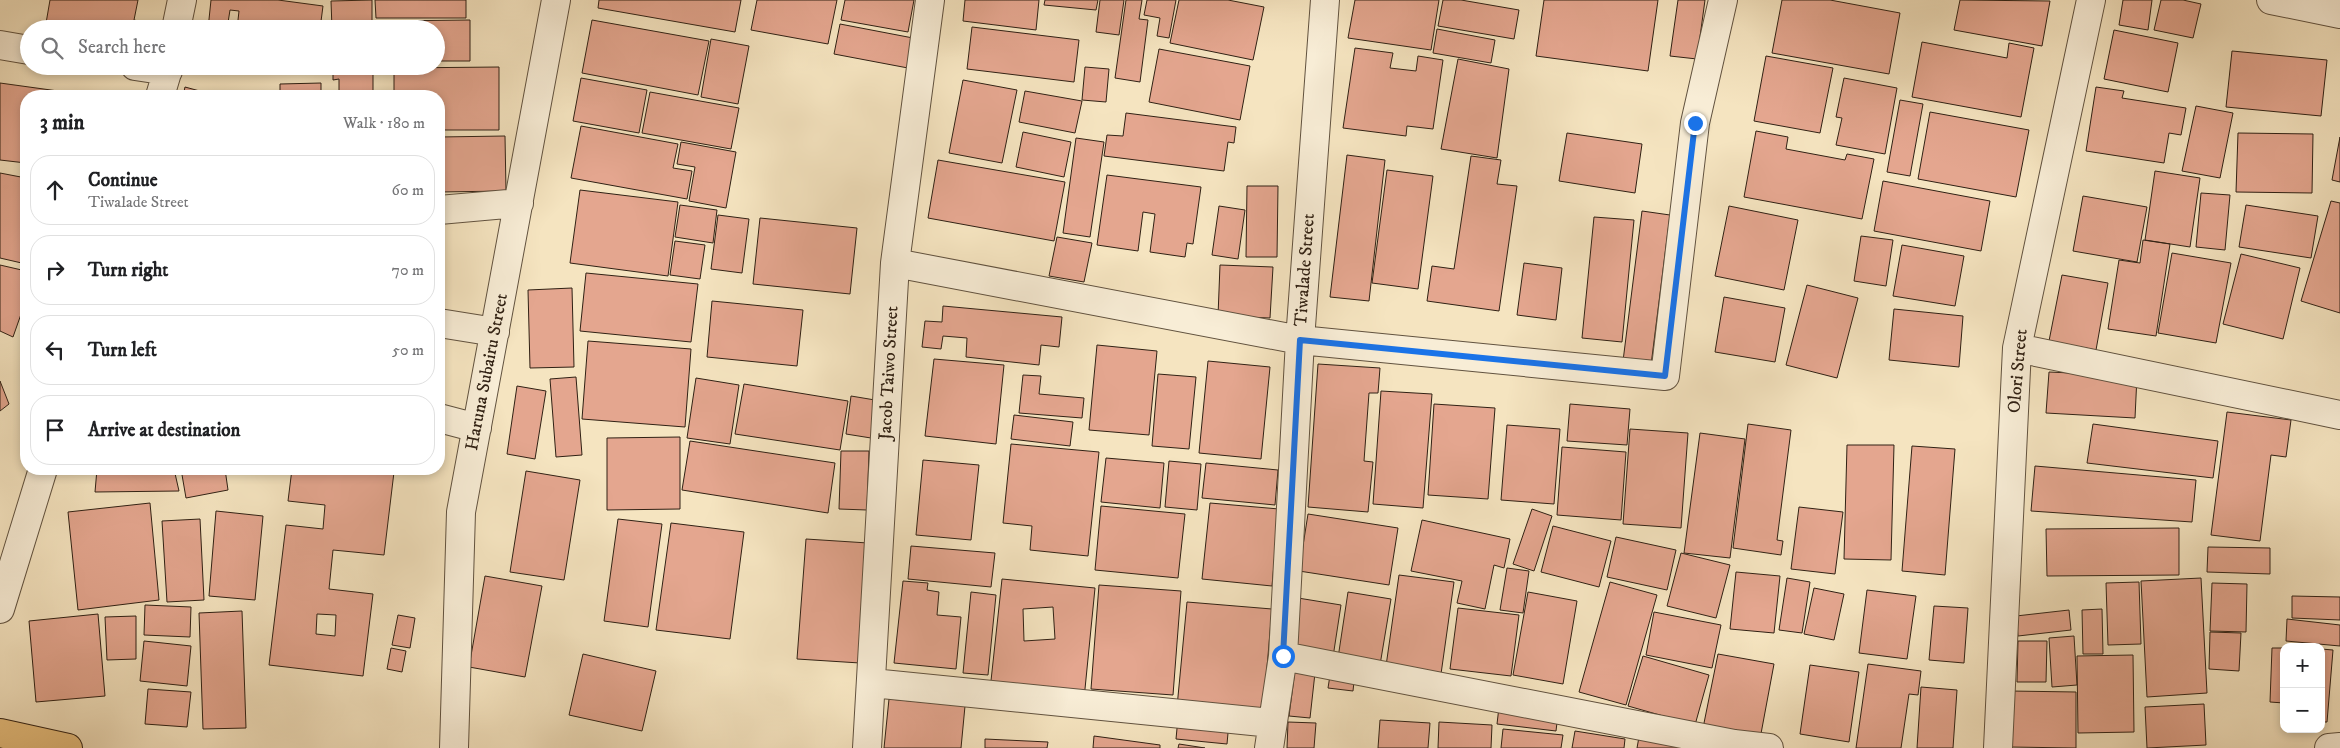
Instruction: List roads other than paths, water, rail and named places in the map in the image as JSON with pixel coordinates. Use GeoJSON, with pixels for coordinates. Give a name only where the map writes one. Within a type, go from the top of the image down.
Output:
{"type":"FeatureCollection","features":[{"type":"Feature","properties":{"kind":"highway"},"geometry":{"type":"LineString","coordinates":[[0,733],[68,748]]}},
{"type":"Feature","properties":{"kind":"street"},"geometry":{"type":"LineString","coordinates":[[178,20],[182,0]]}},
{"type":"Feature","properties":{"kind":"street","name":"Haruna Subairu Street"},"geometry":{"type":"LineString","coordinates":[[454,748],[461,512],[556,0]]}},
{"type":"Feature","properties":{"kind":"street","name":"Jacob Taiwo Street"},"geometry":{"type":"LineString","coordinates":[[867,748],[895,263],[930,0]]}},
{"type":"Feature","properties":{"kind":"street","name":"Tiwalade Street"},"geometry":{"type":"LineString","coordinates":[[1270,736],[1283,656],[1300,340],[1324,0]]}},
{"type":"Feature","properties":{"kind":"street"},"geometry":{"type":"LineString","coordinates":[[895,263],[1300,340],[1665,376],[1695,123],[1723,0]]}},
{"type":"Feature","properties":{"kind":"street","name":"Olori Street"},"geometry":{"type":"LineString","coordinates":[[1998,748],[2017,348],[2091,0]]}},
{"type":"Feature","properties":{"kind":"street"},"geometry":{"type":"LineString","coordinates":[[2271,0],[2340,14]]}},
{"type":"Feature","properties":{"kind":"street"},"geometry":{"type":"LineString","coordinates":[[0,45],[20,48]]}},
{"type":"Feature","properties":{"kind":"street"},"geometry":{"type":"LineString","coordinates":[[445,209],[519,203]]}},
{"type":"Feature","properties":{"kind":"street"},"geometry":{"type":"LineString","coordinates":[[445,324],[495,332]]}},
{"type":"Feature","properties":{"kind":"street"},"geometry":{"type":"LineString","coordinates":[[2017,348],[2340,414]]}},
{"type":"Feature","properties":{"kind":"street"},"geometry":{"type":"LineString","coordinates":[[445,420],[477,428]]}},
{"type":"Feature","properties":{"kind":"street"},"geometry":{"type":"LineString","coordinates":[[0,609],[41,475]]}},
{"type":"Feature","properties":{"kind":"street"},"geometry":{"type":"LineString","coordinates":[[1283,656],[1734,744],[1769,748]]}},
{"type":"Feature","properties":{"kind":"street"},"geometry":{"type":"LineString","coordinates":[[872,683],[1270,736]]}},
{"type":"Feature","properties":{"kind":"street"},"geometry":{"type":"LineString","coordinates":[[2329,748],[2340,748]]}}]}
